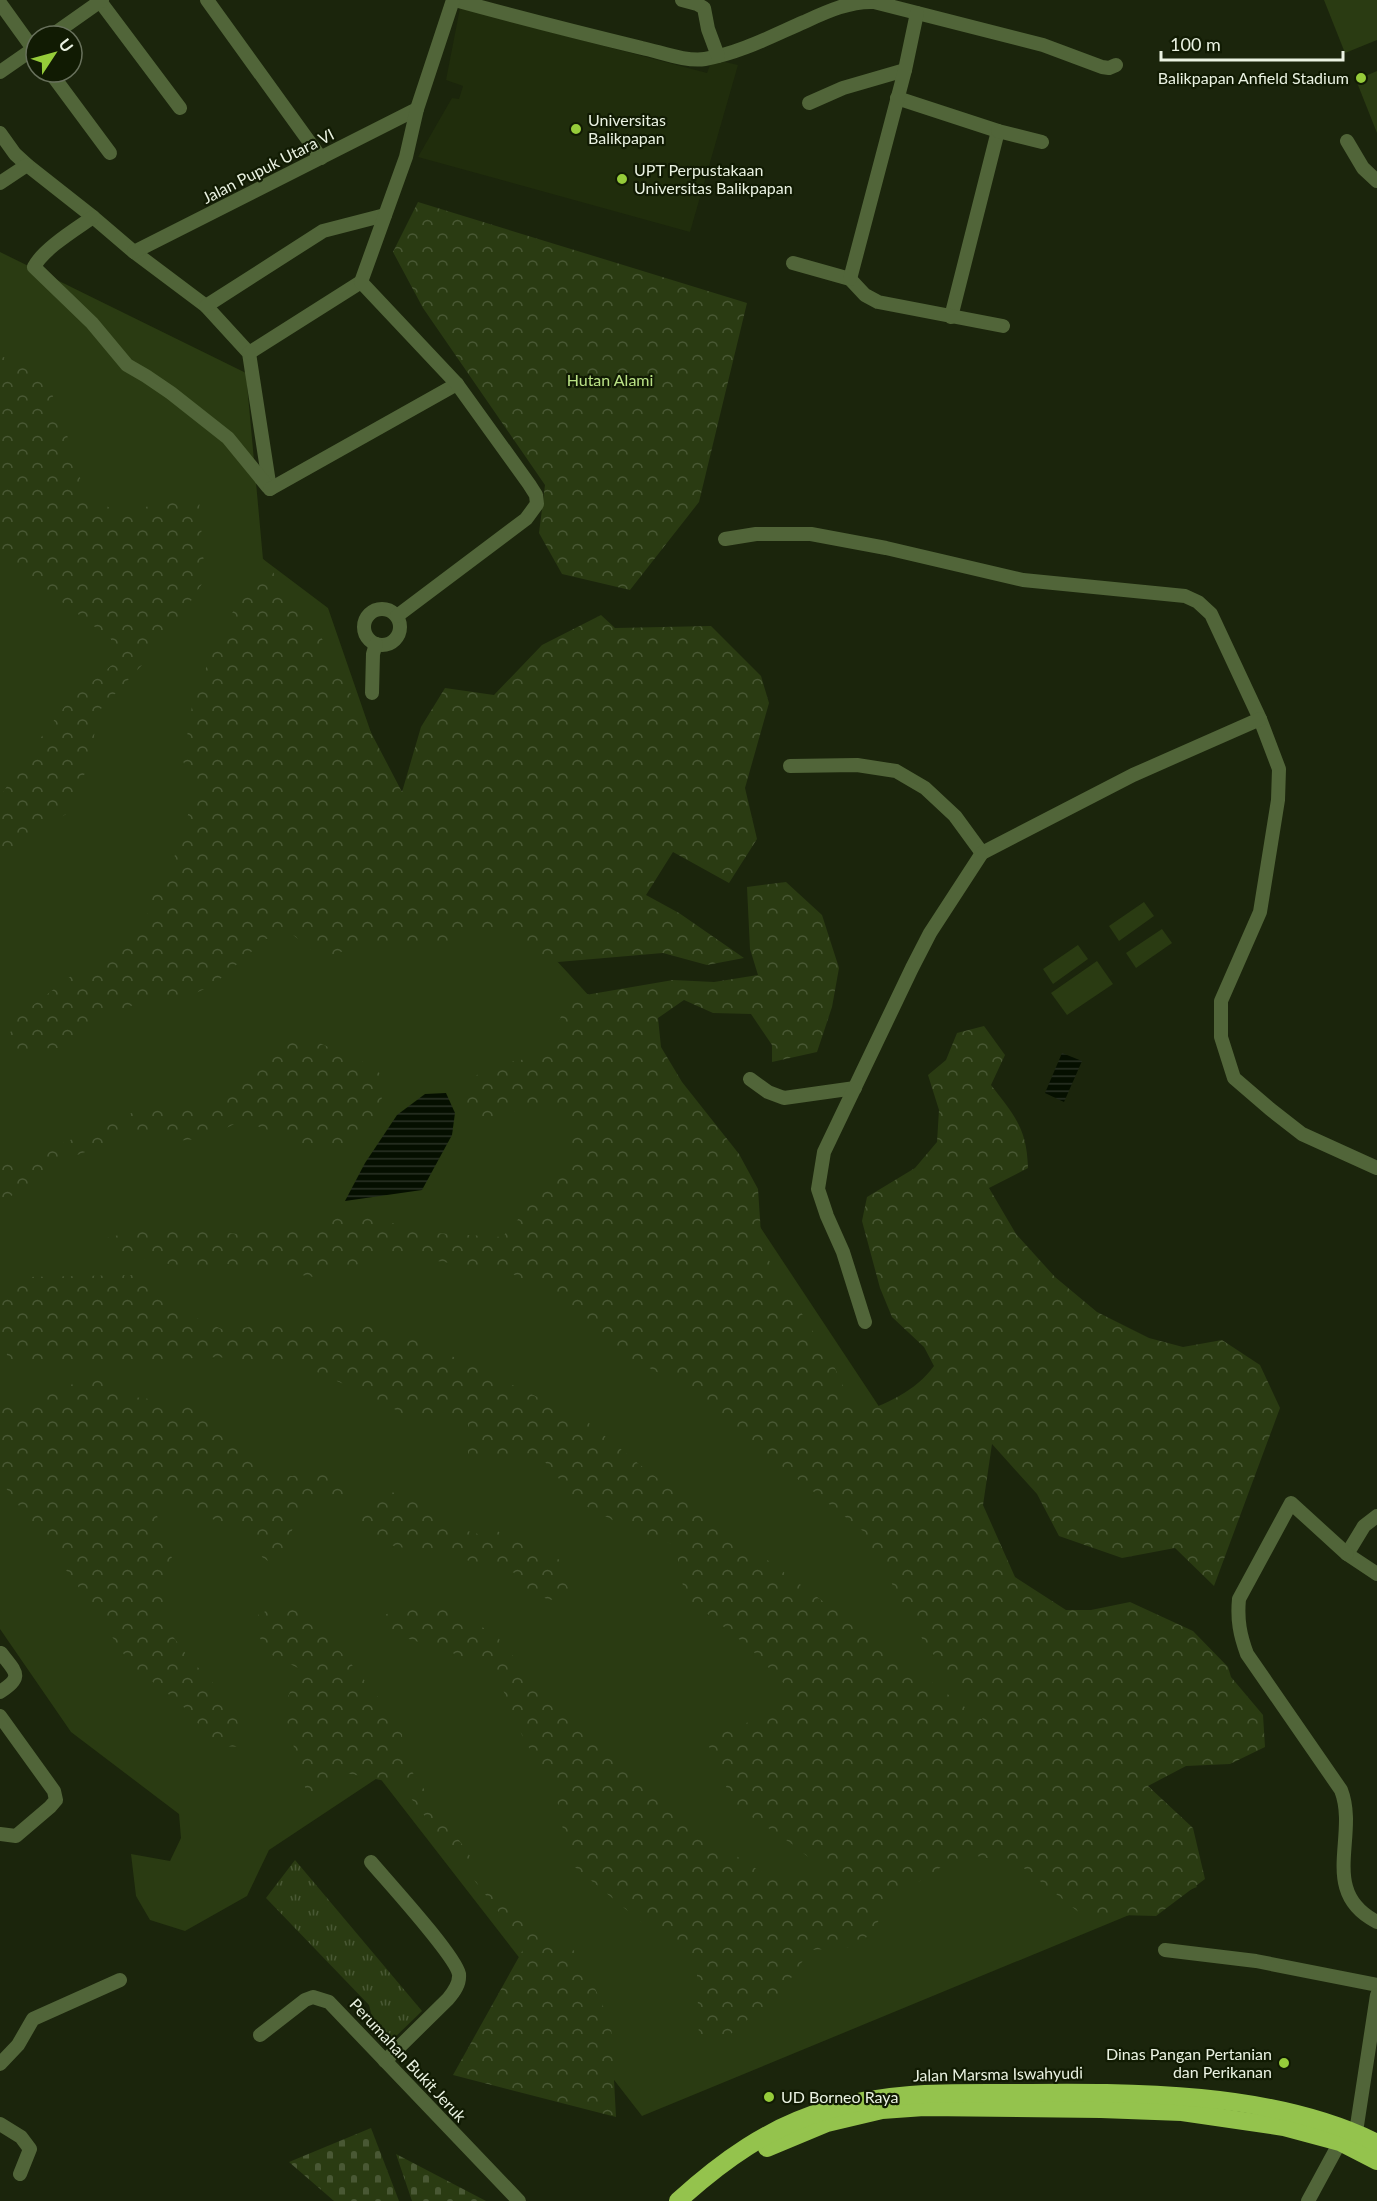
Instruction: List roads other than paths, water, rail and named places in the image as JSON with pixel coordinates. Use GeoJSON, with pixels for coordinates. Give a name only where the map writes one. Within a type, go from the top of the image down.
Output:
{"type":"FeatureCollection","features":[{"type":"Feature","properties":{"kind":"highway","name":"Jalan Marsma Iswahyudi"},"geometry":{"type":"LineString","coordinates":[[678,2201],[735,2154],[770,2132],[825,2110],[855,2102],[899,2095],[1099,2092],[1183,2096],[1280,2110],[1348,2137],[1377,2161]]}},
{"type":"Feature","properties":{"kind":"highway","name":"Jalan Marsma Iswahyudi"},"geometry":{"type":"LineString","coordinates":[[695,2201],[743,2163],[777,2142],[837,2120],[901,2108],[1101,2109],[1182,2112],[1377,2143]]}},
{"type":"Feature","properties":{"kind":"street"},"geometry":{"type":"LineString","coordinates":[[67,24],[100,0],[180,108]]}},
{"type":"Feature","properties":{"kind":"street"},"geometry":{"type":"LineString","coordinates":[[207,0],[321,158]]}},
{"type":"Feature","properties":{"kind":"street"},"geometry":{"type":"LineString","coordinates":[[249,353],[361,282],[406,157],[417,109],[454,0],[702,60],[740,50],[823,7],[862,2],[891,5],[1043,45],[1102,67],[1109,68],[1116,65]]}},
{"type":"Feature","properties":{"kind":"street"},"geometry":{"type":"LineString","coordinates":[[682,0],[704,8],[708,29],[718,56]]}},
{"type":"Feature","properties":{"kind":"street"},"geometry":{"type":"LineString","coordinates":[[0,3],[24,35]]}},
{"type":"Feature","properties":{"kind":"street"},"geometry":{"type":"LineString","coordinates":[[850,279],[905,70],[917,13]]}},
{"type":"Feature","properties":{"kind":"street"},"geometry":{"type":"LineString","coordinates":[[0,72],[24,57]]}},
{"type":"Feature","properties":{"kind":"street"},"geometry":{"type":"LineString","coordinates":[[809,103],[843,88],[905,70]]}},
{"type":"Feature","properties":{"kind":"street"},"geometry":{"type":"LineString","coordinates":[[59,84],[110,153]]}},
{"type":"Feature","properties":{"kind":"street"},"geometry":{"type":"LineString","coordinates":[[897,99],[998,131],[1042,142]]}},
{"type":"Feature","properties":{"kind":"street","name":"Jalan Pupuk Utara VI"},"geometry":{"type":"LineString","coordinates":[[134,252],[417,109]]}},
{"type":"Feature","properties":{"kind":"street"},"geometry":{"type":"LineString","coordinates":[[951,317],[998,131]]}},
{"type":"Feature","properties":{"kind":"street"},"geometry":{"type":"LineString","coordinates":[[0,134],[15,154],[27,165],[93,216],[134,252],[206,306],[249,353],[270,489]]}},
{"type":"Feature","properties":{"kind":"street"},"geometry":{"type":"LineString","coordinates":[[1347,141],[1363,168],[1377,181]]}},
{"type":"Feature","properties":{"kind":"street"},"geometry":{"type":"LineString","coordinates":[[0,183],[27,165]]}},
{"type":"Feature","properties":{"kind":"street"},"geometry":{"type":"LineString","coordinates":[[206,306],[323,231],[384,215]]}},
{"type":"Feature","properties":{"kind":"street"},"geometry":{"type":"LineString","coordinates":[[93,216],[60,241],[34,267],[92,323],[127,365],[171,393],[228,438],[270,489]]}},
{"type":"Feature","properties":{"kind":"street"},"geometry":{"type":"LineString","coordinates":[[793,262],[850,279],[865,295],[878,302],[1003,326]]}},
{"type":"Feature","properties":{"kind":"street"},"geometry":{"type":"LineString","coordinates":[[361,282],[457,384],[529,484],[536,495],[537,504],[526,519],[397,616]]}},
{"type":"Feature","properties":{"kind":"street"},"geometry":{"type":"LineString","coordinates":[[270,489],[457,384]]}},
{"type":"Feature","properties":{"kind":"street"},"geometry":{"type":"LineString","coordinates":[[725,539],[756,534],[811,534],[886,548],[1023,580],[1185,596],[1198,602],[1211,614],[1260,719],[1279,769],[1278,800],[1260,912],[1221,1001],[1221,1037],[1234,1078],[1270,1109],[1302,1134],[1377,1168]]}},
{"type":"Feature","properties":{"kind":"street"},"geometry":{"type":"LineString","coordinates":[[376,609],[393,612],[397,616],[400,627],[396,638],[387,644],[376,644],[364,632],[363,626],[367,616],[376,609]]}},
{"type":"Feature","properties":{"kind":"street"},"geometry":{"type":"LineString","coordinates":[[372,693],[373,654],[376,644]]}},
{"type":"Feature","properties":{"kind":"street"},"geometry":{"type":"LineString","coordinates":[[865,1322],[843,1252],[818,1189],[824,1152],[930,933],[982,853],[1133,775],[1260,719]]}},
{"type":"Feature","properties":{"kind":"street"},"geometry":{"type":"LineString","coordinates":[[790,766],[857,765],[896,771],[926,788],[955,816],[982,853]]}},
{"type":"Feature","properties":{"kind":"street"},"geometry":{"type":"LineString","coordinates":[[750,1079],[768,1092],[784,1098],[855,1089]]}},
{"type":"Feature","properties":{"kind":"street"},"geometry":{"type":"LineString","coordinates":[[1377,1574],[1347,1554],[1291,1503],[1239,1599],[1238,1614],[1239,1634],[1247,1654],[1341,1790],[1347,1812],[1344,1884],[1351,1900],[1365,1916],[1377,1922]]}},
{"type":"Feature","properties":{"kind":"street"},"geometry":{"type":"LineString","coordinates":[[1347,1554],[1364,1526],[1377,1516]]}},
{"type":"Feature","properties":{"kind":"street"},"geometry":{"type":"LineString","coordinates":[[0,1692],[16,1678],[15,1672],[1,1653]]}},
{"type":"Feature","properties":{"kind":"street"},"geometry":{"type":"LineString","coordinates":[[0,1716],[54,1791],[56,1800],[16,1836],[0,1834]]}},
{"type":"Feature","properties":{"kind":"street"},"geometry":{"type":"LineString","coordinates":[[371,1862],[449,1955],[459,1973],[459,1982],[455,1991],[385,2061]]}},
{"type":"Feature","properties":{"kind":"street"},"geometry":{"type":"LineString","coordinates":[[1165,1950],[1256,1961],[1377,1985]]}},
{"type":"Feature","properties":{"kind":"street"},"geometry":{"type":"LineString","coordinates":[[0,2064],[18,2045],[33,2019],[120,1980]]}},
{"type":"Feature","properties":{"kind":"street"},"geometry":{"type":"LineString","coordinates":[[1308,2201],[1348,2137],[1377,1995]]}},
{"type":"Feature","properties":{"kind":"street","name":"Perumahan Bukit Jeruk"},"geometry":{"type":"LineString","coordinates":[[260,2035],[305,2000],[313,1997],[321,1998],[334,2006],[519,2201]]}},
{"type":"Feature","properties":{"kind":"street"},"geometry":{"type":"LineString","coordinates":[[0,2124],[21,2137],[30,2149],[20,2174]]}},
{"type":"Feature","properties":{"kind":"place","name":"Balikpapan Anfield Stadium"},"geometry":{"type":"Point","coordinates":[1361,78]}},
{"type":"Feature","properties":{"kind":"place","name":"Universitas Balikpapan"},"geometry":{"type":"Point","coordinates":[576,129]}},
{"type":"Feature","properties":{"kind":"place","name":"UPT Perpustakaan Universitas Balikpapan"},"geometry":{"type":"Point","coordinates":[622,179]}},
{"type":"Feature","properties":{"kind":"place","name":"Dinas Pangan Pertanian dan Perikanan"},"geometry":{"type":"Point","coordinates":[1284,2063]}},
{"type":"Feature","properties":{"kind":"place","name":"UD Borneo Raya"},"geometry":{"type":"Point","coordinates":[769,2097]}},
{"type":"Feature","properties":{"kind":"park label","name":"Hutan Alami"},"geometry":{"type":"Point","coordinates":[610,380]}}]}
